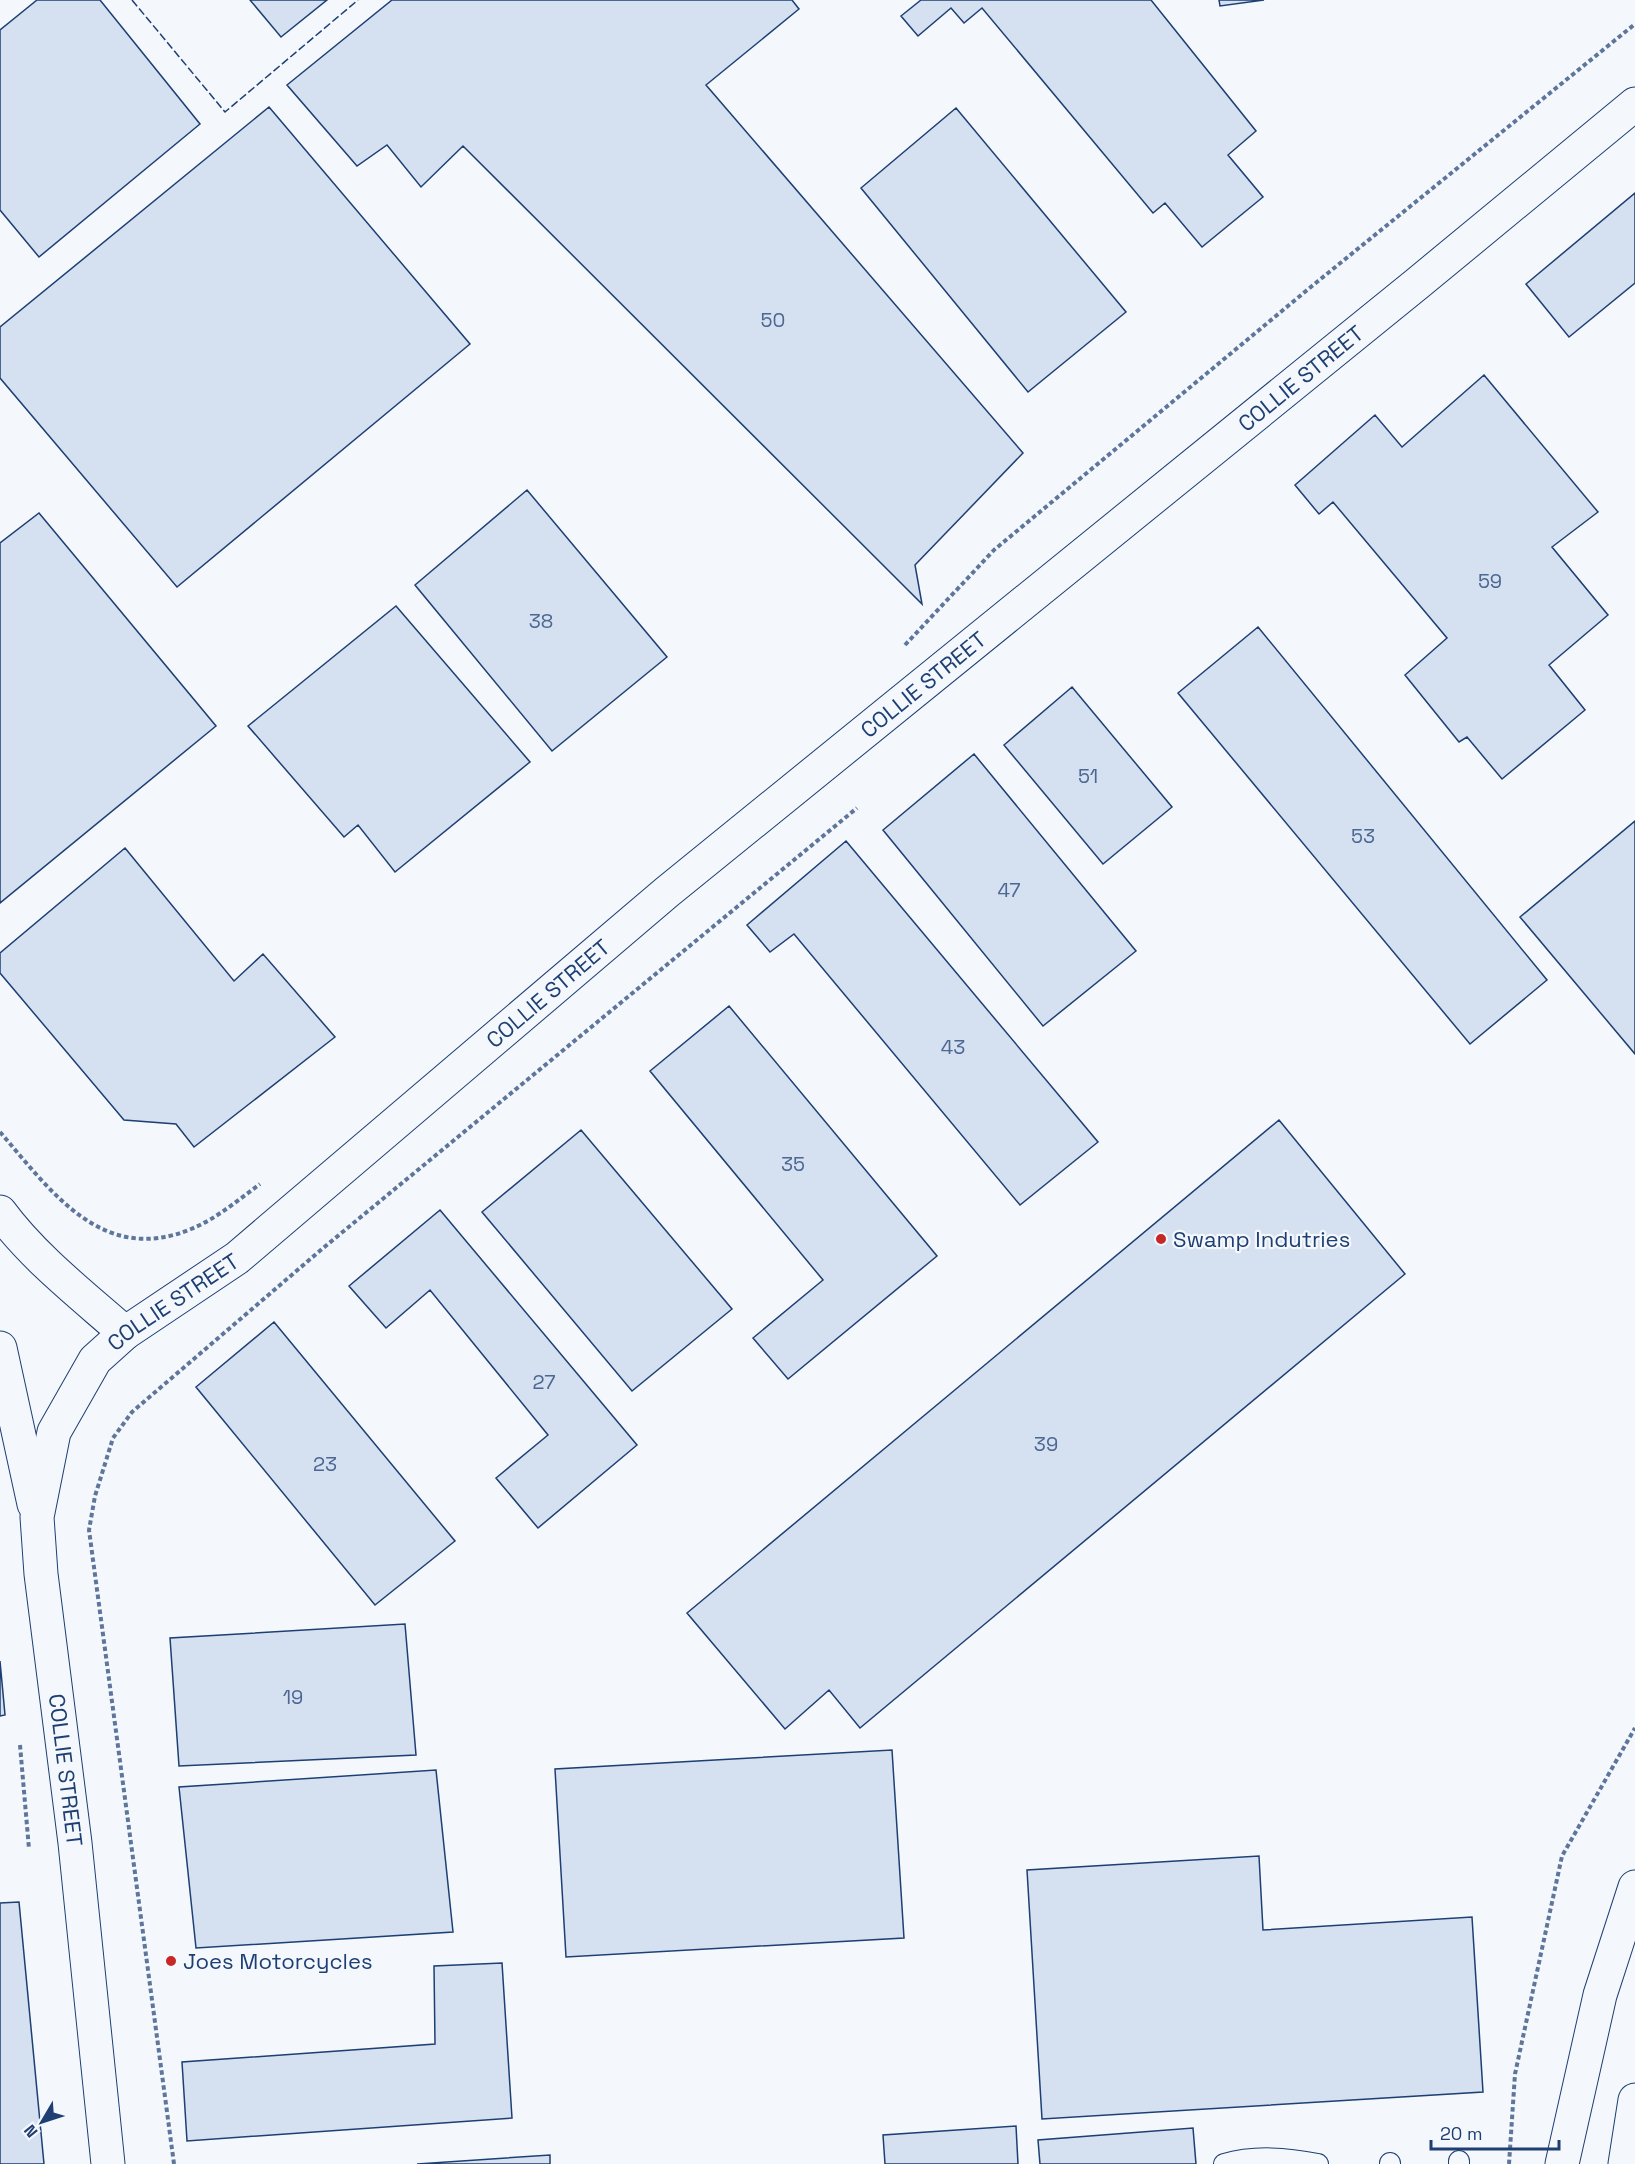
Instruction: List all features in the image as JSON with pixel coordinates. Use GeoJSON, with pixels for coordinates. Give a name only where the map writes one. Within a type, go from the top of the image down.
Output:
{"type":"FeatureCollection","features":[{"type":"Feature","properties":{"kind":"street","name":"COLLIE STREET"},"geometry":{"type":"LineString","coordinates":[[108,2164],[75,1843],[41,1574],[37,1517],[54,1432],[95,1360],[125,1333],[237,1258],[667,892],[1418,283],[1635,104]]}},
{"type":"Feature","properties":{"kind":"street"},"geometry":{"type":"LineString","coordinates":[[0,1212],[13,1229],[49,1264],[125,1333]]}},
{"type":"Feature","properties":{"kind":"street"},"geometry":{"type":"LineString","coordinates":[[0,1348],[37,1517]]}},
{"type":"Feature","properties":{"kind":"street"},"geometry":{"type":"LineString","coordinates":[[1562,2164],[1600,1995],[1635,1887]]}},
{"type":"Feature","properties":{"kind":"street"},"geometry":{"type":"LineString","coordinates":[[1625,2164],[1635,2100]]}},
{"type":"Feature","properties":{"kind":"lane"},"geometry":{"type":"LineString","coordinates":[[1224,2164],[1238,2160],[1286,2158],[1318,2164]]}},
{"type":"Feature","properties":{"kind":"path"},"geometry":{"type":"LineString","coordinates":[[897,654],[1003,543],[1312,286],[1635,24]]}},
{"type":"Feature","properties":{"kind":"path"},"geometry":{"type":"LineString","coordinates":[[174,2164],[88,1530],[95,1496],[113,1437],[132,1412],[322,1249],[857,808]]}},
{"type":"Feature","properties":{"kind":"path"},"geometry":{"type":"LineString","coordinates":[[0,1132],[69,1209],[83,1219],[110,1232],[131,1238],[162,1239],[193,1229],[225,1210],[262,1182]]}},
{"type":"Feature","properties":{"kind":"path"},"geometry":{"type":"LineString","coordinates":[[1509,2164],[1515,2074],[1562,1856],[1635,1728]]}},
{"type":"Feature","properties":{"kind":"building"},"geometry":{"type":"Polygon","coordinates":[[[37,0],[100,0],[200,124],[39,257],[0,210],[0,30],[37,0]]]}},
{"type":"Feature","properties":{"kind":"building"},"geometry":{"type":"Polygon","coordinates":[[[250,0],[327,0],[281,37],[250,0]]]}},
{"type":"Feature","properties":{"kind":"building"},"geometry":{"type":"Polygon","coordinates":[[[392,0],[792,0],[799,9],[706,85],[1023,453],[915,565],[922,604],[463,146],[421,187],[387,145],[357,166],[287,85],[392,0]]]}},
{"type":"Feature","properties":{"kind":"building"},"geometry":{"type":"Polygon","coordinates":[[[921,0],[1151,0],[1256,131],[1228,155],[1263,197],[1202,247],[1165,203],[1153,213],[982,8],[964,23],[951,8],[918,36],[901,16],[921,0]]]}},
{"type":"Feature","properties":{"kind":"building"},"geometry":{"type":"Polygon","coordinates":[[[1219,0],[1264,0],[1220,6],[1219,0]]]}},
{"type":"Feature","properties":{"kind":"building"},"geometry":{"type":"Polygon","coordinates":[[[269,107],[470,344],[177,587],[0,378],[0,327],[269,107]]]}},
{"type":"Feature","properties":{"kind":"building"},"geometry":{"type":"Polygon","coordinates":[[[956,108],[1126,312],[1028,392],[861,188],[956,108]]]}},
{"type":"Feature","properties":{"kind":"building"},"geometry":{"type":"Polygon","coordinates":[[[1635,193],[1635,283],[1569,337],[1526,284],[1635,193]]]}},
{"type":"Feature","properties":{"kind":"building"},"geometry":{"type":"Polygon","coordinates":[[[1484,375],[1598,512],[1552,547],[1608,615],[1549,665],[1585,710],[1502,779],[1467,737],[1459,742],[1405,675],[1447,638],[1333,502],[1319,514],[1295,485],[1375,415],[1402,447],[1484,375]]]}},
{"type":"Feature","properties":{"kind":"building"},"geometry":{"type":"Polygon","coordinates":[[[527,490],[667,657],[552,751],[415,585],[527,490]]]}},
{"type":"Feature","properties":{"kind":"building"},"geometry":{"type":"Polygon","coordinates":[[[39,513],[216,726],[0,903],[0,543],[39,513]]]}},
{"type":"Feature","properties":{"kind":"building"},"geometry":{"type":"Polygon","coordinates":[[[396,606],[530,762],[395,872],[358,825],[344,837],[248,726],[396,606]]]}},
{"type":"Feature","properties":{"kind":"building"},"geometry":{"type":"Polygon","coordinates":[[[1258,627],[1547,980],[1470,1044],[1178,693],[1258,627]]]}},
{"type":"Feature","properties":{"kind":"building"},"geometry":{"type":"Polygon","coordinates":[[[1072,687],[1172,807],[1103,864],[1004,745],[1072,687]]]}},
{"type":"Feature","properties":{"kind":"building"},"geometry":{"type":"Polygon","coordinates":[[[974,754],[1136,951],[1043,1026],[883,830],[974,754]]]}},
{"type":"Feature","properties":{"kind":"building"},"geometry":{"type":"Polygon","coordinates":[[[1635,821],[1635,1054],[1520,917],[1635,821]]]}},
{"type":"Feature","properties":{"kind":"building"},"geometry":{"type":"Polygon","coordinates":[[[846,841],[1098,1142],[1020,1205],[794,934],[770,952],[747,925],[846,841]]]}},
{"type":"Feature","properties":{"kind":"building"},"geometry":{"type":"Polygon","coordinates":[[[125,848],[234,981],[263,954],[335,1037],[194,1147],[176,1124],[124,1120],[0,973],[0,953],[125,848]]]}},
{"type":"Feature","properties":{"kind":"building"},"geometry":{"type":"Polygon","coordinates":[[[729,1006],[937,1256],[788,1379],[753,1338],[823,1280],[650,1071],[729,1006]]]}},
{"type":"Feature","properties":{"kind":"building"},"geometry":{"type":"Polygon","coordinates":[[[1279,1120],[1405,1274],[860,1728],[829,1690],[785,1729],[687,1613],[1279,1120]]]}},
{"type":"Feature","properties":{"kind":"building"},"geometry":{"type":"Polygon","coordinates":[[[581,1130],[732,1309],[632,1391],[482,1212],[581,1130]]]}},
{"type":"Feature","properties":{"kind":"building"},"geometry":{"type":"Polygon","coordinates":[[[440,1210],[637,1445],[538,1528],[496,1478],[548,1435],[430,1290],[386,1328],[349,1286],[440,1210]]]}},
{"type":"Feature","properties":{"kind":"building"},"geometry":{"type":"Polygon","coordinates":[[[274,1322],[455,1541],[375,1605],[196,1387],[274,1322]]]}},
{"type":"Feature","properties":{"kind":"building"},"geometry":{"type":"Polygon","coordinates":[[[405,1624],[416,1755],[179,1766],[170,1638],[405,1624]]]}},
{"type":"Feature","properties":{"kind":"building"},"geometry":{"type":"Polygon","coordinates":[[[0,1661],[5,1715],[0,1716],[0,1661]]]}},
{"type":"Feature","properties":{"kind":"building"},"geometry":{"type":"Polygon","coordinates":[[[892,1750],[904,1938],[566,1957],[555,1769],[892,1750]]]}},
{"type":"Feature","properties":{"kind":"building"},"geometry":{"type":"Polygon","coordinates":[[[436,1770],[453,1932],[196,1948],[179,1787],[436,1770]]]}},
{"type":"Feature","properties":{"kind":"building"},"geometry":{"type":"Polygon","coordinates":[[[1259,1856],[1263,1930],[1472,1917],[1483,2092],[1042,2119],[1027,1870],[1259,1856]]]}},
{"type":"Feature","properties":{"kind":"building"},"geometry":{"type":"Polygon","coordinates":[[[19,1902],[44,2164],[0,2164],[0,1903],[19,1902]]]}},
{"type":"Feature","properties":{"kind":"building"},"geometry":{"type":"Polygon","coordinates":[[[502,1963],[512,2118],[187,2141],[182,2062],[435,2044],[434,1966],[502,1963]]]}},
{"type":"Feature","properties":{"kind":"building"},"geometry":{"type":"Polygon","coordinates":[[[1016,2126],[1018,2164],[885,2164],[883,2135],[1016,2126]]]}},
{"type":"Feature","properties":{"kind":"building"},"geometry":{"type":"Polygon","coordinates":[[[1193,2128],[1196,2164],[1040,2164],[1038,2140],[1193,2128]]]}},
{"type":"Feature","properties":{"kind":"building"},"geometry":{"type":"Polygon","coordinates":[[[550,2155],[550,2164],[417,2164],[550,2155]]]}},
{"type":"Feature","properties":{"kind":"fence"},"geometry":{"type":"LineString","coordinates":[[132,0],[225,112],[358,0]]}},
{"type":"Feature","properties":{"kind":"place","name":"Swamp Indutries"},"geometry":{"type":"Point","coordinates":[1161,1239]}},
{"type":"Feature","properties":{"kind":"place","name":"Joes Motorcycles"},"geometry":{"type":"Point","coordinates":[171,1961]}}]}
